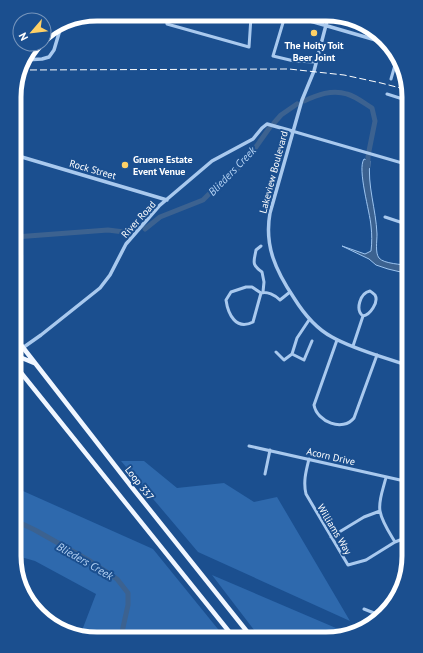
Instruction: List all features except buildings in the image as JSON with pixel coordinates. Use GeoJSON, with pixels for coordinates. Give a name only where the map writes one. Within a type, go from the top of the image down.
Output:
{"type":"FeatureCollection","features":[{"type":"Feature","properties":{"kind":"main road","name":"Loop 337"},"geometry":{"type":"LineString","coordinates":[[21,345],[247,632]]}},
{"type":"Feature","properties":{"kind":"main road"},"geometry":{"type":"LineString","coordinates":[[21,358],[26,358],[37,365]]}},
{"type":"Feature","properties":{"kind":"main road"},"geometry":{"type":"LineString","coordinates":[[21,373],[229,632]]}},
{"type":"Feature","properties":{"kind":"street"},"geometry":{"type":"LineString","coordinates":[[166,21],[167,24],[249,47],[251,21]]}},
{"type":"Feature","properties":{"kind":"street"},"geometry":{"type":"LineString","coordinates":[[284,21],[273,56],[294,61],[315,62]]}},
{"type":"Feature","properties":{"kind":"street"},"geometry":{"type":"LineString","coordinates":[[311,21],[376,40]]}},
{"type":"Feature","properties":{"kind":"street","name":"Lakeview Boulevard"},"geometry":{"type":"LineString","coordinates":[[328,21],[315,62],[314,71],[302,100],[274,194],[268,230],[270,249],[275,267],[280,277],[309,320],[323,332],[337,340],[402,364]]}},
{"type":"Feature","properties":{"kind":"street"},"geometry":{"type":"LineString","coordinates":[[31,60],[49,57],[54,50],[60,31]]}},
{"type":"Feature","properties":{"kind":"street"},"geometry":{"type":"LineString","coordinates":[[391,79],[395,65]]}},
{"type":"Feature","properties":{"kind":"street"},"geometry":{"type":"LineString","coordinates":[[387,94],[402,99]]}},
{"type":"Feature","properties":{"kind":"street","name":"River Road"},"geometry":{"type":"LineString","coordinates":[[23,348],[100,288],[110,275],[126,244],[157,209],[215,159],[253,139],[265,125],[270,124],[292,131]]}},
{"type":"Feature","properties":{"kind":"street"},"geometry":{"type":"LineString","coordinates":[[292,131],[402,163]]}},
{"type":"Feature","properties":{"kind":"street","name":"Rock Street"},"geometry":{"type":"LineString","coordinates":[[21,157],[167,200]]}},
{"type":"Feature","properties":{"kind":"street"},"geometry":{"type":"LineString","coordinates":[[385,217],[402,223]]}},
{"type":"Feature","properties":{"kind":"street"},"geometry":{"type":"LineString","coordinates":[[261,246],[256,250],[253,263],[255,267],[262,272],[264,282],[262,292],[253,322],[250,324],[241,323],[232,319],[228,311],[226,300],[231,292],[246,287],[252,287],[262,292],[274,295],[280,300],[290,292]]}},
{"type":"Feature","properties":{"kind":"street"},"geometry":{"type":"LineString","coordinates":[[370,291],[376,298],[371,313],[363,316],[358,310],[362,296],[364,293],[370,291]]}},
{"type":"Feature","properties":{"kind":"street"},"geometry":{"type":"LineString","coordinates":[[353,346],[363,316]]}},
{"type":"Feature","properties":{"kind":"street"},"geometry":{"type":"LineString","coordinates":[[276,352],[284,360],[292,354],[297,338],[309,320]]}},
{"type":"Feature","properties":{"kind":"street"},"geometry":{"type":"LineString","coordinates":[[337,340],[314,405],[321,417],[334,424],[343,425],[354,418],[377,355]]}},
{"type":"Feature","properties":{"kind":"street"},"geometry":{"type":"LineString","coordinates":[[292,354],[304,360],[312,341]]}},
{"type":"Feature","properties":{"kind":"street","name":"Acorn Drive"},"geometry":{"type":"LineString","coordinates":[[249,446],[402,480]]}},
{"type":"Feature","properties":{"kind":"street"},"geometry":{"type":"LineString","coordinates":[[265,474],[270,450]]}},
{"type":"Feature","properties":{"kind":"street","name":"Williams Way"},"geometry":{"type":"LineString","coordinates":[[309,459],[304,478],[306,494],[348,564],[366,560],[395,542],[402,540]]}},
{"type":"Feature","properties":{"kind":"street"},"geometry":{"type":"LineString","coordinates":[[386,477],[380,511],[384,524],[395,542]]}},
{"type":"Feature","properties":{"kind":"street"},"geometry":{"type":"LineString","coordinates":[[331,537],[367,515],[380,511]]}},
{"type":"Feature","properties":{"kind":"street"},"geometry":{"type":"LineString","coordinates":[[364,609],[375,614]]}},
{"type":"Feature","properties":{"kind":"shaded area"},"geometry":{"type":"Polygon","coordinates":[[[364,159],[370,161],[369,170],[377,234],[378,256],[385,262],[402,265],[402,272],[376,265],[369,259],[342,246],[365,254],[371,251],[371,226],[364,191],[362,164],[364,159]]]}},
{"type":"Feature","properties":{"kind":"shaded area"},"geometry":{"type":"Polygon","coordinates":[[[121,461],[144,461],[177,488],[224,483],[254,502],[277,497],[350,621],[198,552],[121,461]]]}},
{"type":"Feature","properties":{"kind":"shaded area"},"geometry":{"type":"Polygon","coordinates":[[[21,490],[153,549],[220,632],[97,632],[82,630],[96,594],[35,561],[21,557],[21,490]]]}},
{"type":"Feature","properties":{"kind":"shaded area"},"geometry":{"type":"Polygon","coordinates":[[[212,575],[342,631],[331,632],[256,632],[212,575]]]}},
{"type":"Feature","properties":{"kind":"waterway","name":"Blieders Creek"},"geometry":{"type":"LineString","coordinates":[[304,101],[325,93],[336,92],[353,96],[372,108],[375,121],[369,151]]}},
{"type":"Feature","properties":{"kind":"waterway","name":"Blieders Creek"},"geometry":{"type":"LineString","coordinates":[[274,123],[281,115],[297,104]]}},
{"type":"Feature","properties":{"kind":"waterway","name":"Blieders Creek"},"geometry":{"type":"LineString","coordinates":[[145,229],[160,217],[203,200],[217,186],[233,174],[251,154],[270,127]]}},
{"type":"Feature","properties":{"kind":"waterway","name":"Blieders Creek"},"geometry":{"type":"LineString","coordinates":[[368,156],[368,166]]}},
{"type":"Feature","properties":{"kind":"waterway","name":"Blieders Creek"},"geometry":{"type":"LineString","coordinates":[[21,237],[108,230],[132,233]]}},
{"type":"Feature","properties":{"kind":"waterway","name":"Blieders Creek"},"geometry":{"type":"LineString","coordinates":[[21,523],[90,561],[117,579],[128,593],[128,605],[122,632]]}},
{"type":"Feature","properties":{"kind":"railway"},"geometry":{"type":"LineString","coordinates":[[26,70],[289,69],[344,75],[401,88]]}},
{"type":"Feature","properties":{"kind":"place","name":"The Hoity Toit Beer Joint"},"geometry":{"type":"Point","coordinates":[314,33]}},
{"type":"Feature","properties":{"kind":"place","name":"Gruene Estate Event Venue"},"geometry":{"type":"Point","coordinates":[125,165]}}]}
